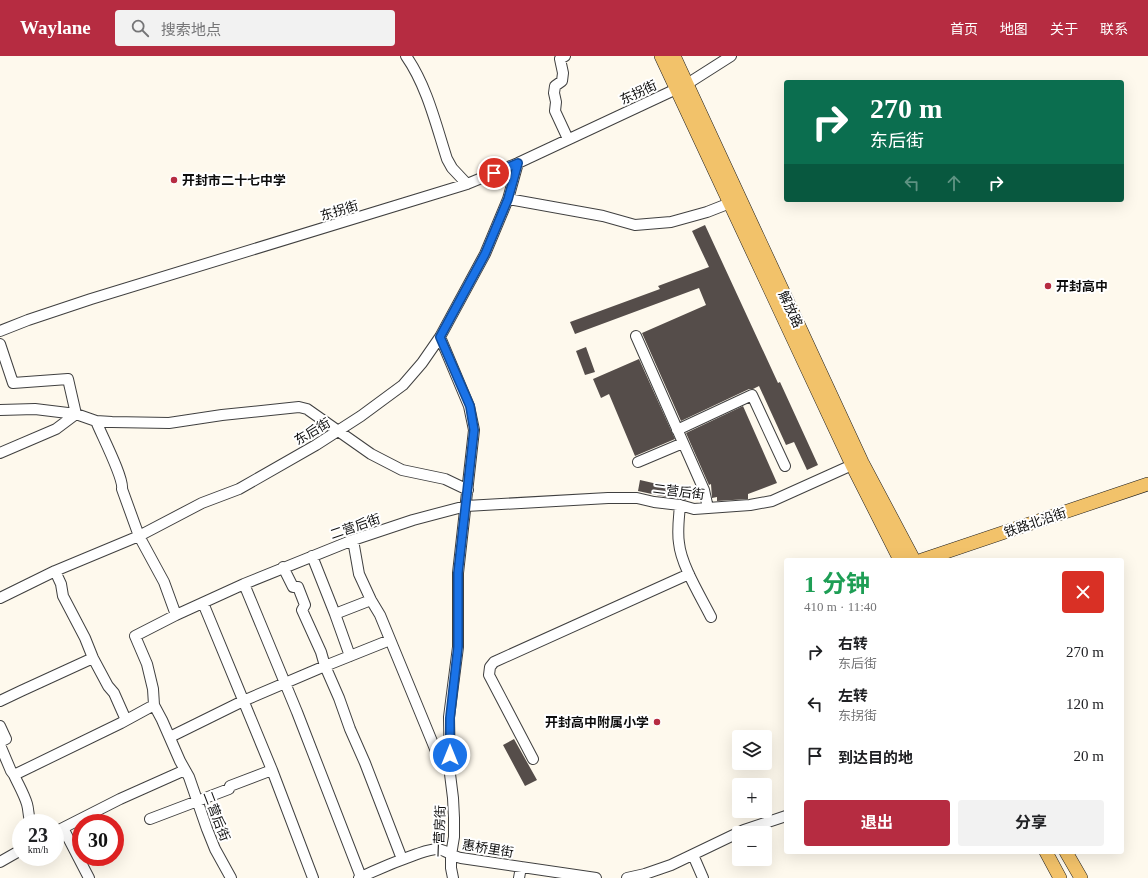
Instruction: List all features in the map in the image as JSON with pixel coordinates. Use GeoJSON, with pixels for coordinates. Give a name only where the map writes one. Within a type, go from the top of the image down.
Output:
{"type":"FeatureCollection","features":[{"type":"Feature","properties":{"kind":"main road","name":"解放路"},"geometry":{"type":"LineString","coordinates":[[661,56],[682,86],[862,462],[913,558]]}},
{"type":"Feature","properties":{"kind":"main road","name":"解放路"},"geometry":{"type":"LineString","coordinates":[[674,56],[682,86],[730,203],[852,465],[899,558]]}},
{"type":"Feature","properties":{"kind":"main road","name":"铁路北沿街"},"geometry":{"type":"LineString","coordinates":[[928,558],[1148,484]]}},
{"type":"Feature","properties":{"kind":"main road"},"geometry":{"type":"LineString","coordinates":[[1047,854],[1061,878],[1074,866]]}},
{"type":"Feature","properties":{"kind":"main road"},"geometry":{"type":"LineString","coordinates":[[1067,854],[1081,878]]}},
{"type":"Feature","properties":{"kind":"street"},"geometry":{"type":"LineString","coordinates":[[406,56],[412,64],[424,89],[447,159],[452,168],[467,184]]}},
{"type":"Feature","properties":{"kind":"street"},"geometry":{"type":"LineString","coordinates":[[565,56],[560,59],[563,73],[562,81],[555,86],[554,93],[556,102],[555,111],[568,139]]}},
{"type":"Feature","properties":{"kind":"street","name":"东拐街"},"geometry":{"type":"LineString","coordinates":[[0,331],[90,299],[467,184],[518,163],[682,86],[731,56]]}},
{"type":"Feature","properties":{"kind":"street","name":"东后街"},"geometry":{"type":"LineString","coordinates":[[0,598],[55,571],[139,536],[202,504],[239,489],[316,445],[361,416],[403,385],[422,363],[440,337],[485,254],[508,199],[518,163]]}},
{"type":"Feature","properties":{"kind":"street"},"geometry":{"type":"LineString","coordinates":[[508,199],[603,216],[635,225],[671,222],[707,212],[730,203]]}},
{"type":"Feature","properties":{"kind":"street"},"geometry":{"type":"LineString","coordinates":[[636,336],[704,490],[708,508]]}},
{"type":"Feature","properties":{"kind":"street","name":"一营房街"},"geometry":{"type":"LineString","coordinates":[[440,337],[470,406],[474,430],[458,573],[458,647],[450,718],[450,768],[454,818],[454,837],[451,855],[453,878]]}},
{"type":"Feature","properties":{"kind":"street"},"geometry":{"type":"LineString","coordinates":[[0,344],[13,383],[68,379],[76,414]]}},
{"type":"Feature","properties":{"kind":"street"},"geometry":{"type":"LineString","coordinates":[[677,430],[752,395],[786,466]]}},
{"type":"Feature","properties":{"kind":"street"},"geometry":{"type":"LineString","coordinates":[[0,410],[35,408],[76,414],[96,421],[169,423],[222,415],[299,407],[307,409],[371,454],[402,470],[445,479],[468,490]]}},
{"type":"Feature","properties":{"kind":"street"},"geometry":{"type":"LineString","coordinates":[[0,453],[56,429],[76,414]]}},
{"type":"Feature","properties":{"kind":"street"},"geometry":{"type":"LineString","coordinates":[[96,421],[118,473],[122,489],[139,536],[164,582],[176,615]]}},
{"type":"Feature","properties":{"kind":"street"},"geometry":{"type":"LineString","coordinates":[[638,462],[683,443]]}},
{"type":"Feature","properties":{"kind":"street","name":"二营后街"},"geometry":{"type":"LineString","coordinates":[[231,878],[207,829],[189,777],[154,704],[153,689],[147,664],[135,636],[176,615],[244,584],[312,556],[353,540],[413,520],[466,506],[608,498],[637,498],[694,509],[750,505],[772,501],[852,465]]}},
{"type":"Feature","properties":{"kind":"street"},"geometry":{"type":"LineString","coordinates":[[680,506],[680,553],[711,618]]}},
{"type":"Feature","properties":{"kind":"street"},"geometry":{"type":"LineString","coordinates":[[353,540],[359,574],[370,600],[380,615],[438,756],[444,764],[450,768]]}},
{"type":"Feature","properties":{"kind":"street"},"geometry":{"type":"LineString","coordinates":[[312,556],[350,656]]}},
{"type":"Feature","properties":{"kind":"street"},"geometry":{"type":"LineString","coordinates":[[284,567],[293,587],[298,587],[305,605],[302,610],[321,652],[325,666],[365,763],[402,859]]}},
{"type":"Feature","properties":{"kind":"street"},"geometry":{"type":"LineString","coordinates":[[55,571],[61,584],[63,596],[85,638],[93,658],[108,686],[114,693],[126,720]]}},
{"type":"Feature","properties":{"kind":"street"},"geometry":{"type":"LineString","coordinates":[[533,759],[489,675],[490,667],[494,662],[689,574]]}},
{"type":"Feature","properties":{"kind":"street"},"geometry":{"type":"LineString","coordinates":[[244,584],[297,712],[360,877]]}},
{"type":"Feature","properties":{"kind":"street"},"geometry":{"type":"LineString","coordinates":[[335,614],[370,600]]}},
{"type":"Feature","properties":{"kind":"street"},"geometry":{"type":"LineString","coordinates":[[203,603],[272,770],[313,878]]}},
{"type":"Feature","properties":{"kind":"street"},"geometry":{"type":"LineString","coordinates":[[170,736],[284,683],[390,640]]}},
{"type":"Feature","properties":{"kind":"street"},"geometry":{"type":"LineString","coordinates":[[0,702],[28,687],[93,658]]}},
{"type":"Feature","properties":{"kind":"street"},"geometry":{"type":"LineString","coordinates":[[14,775],[126,720],[154,704]]}},
{"type":"Feature","properties":{"kind":"street"},"geometry":{"type":"LineString","coordinates":[[0,726],[6,739],[0,744],[26,802],[29,814]]}},
{"type":"Feature","properties":{"kind":"street"},"geometry":{"type":"LineString","coordinates":[[64,827],[120,798],[185,770]]}},
{"type":"Feature","properties":{"kind":"street"},"geometry":{"type":"LineString","coordinates":[[150,819],[229,789],[230,786],[272,770]]}},
{"type":"Feature","properties":{"kind":"street"},"geometry":{"type":"LineString","coordinates":[[626,878],[644,874],[670,865],[744,830],[784,817]]}},
{"type":"Feature","properties":{"kind":"street"},"geometry":{"type":"LineString","coordinates":[[64,838],[88,878]]}},
{"type":"Feature","properties":{"kind":"street","name":"惠桥里街"},"geometry":{"type":"LineString","coordinates":[[360,877],[402,859],[438,849],[461,858],[596,878]]}},
{"type":"Feature","properties":{"kind":"street"},"geometry":{"type":"LineString","coordinates":[[0,862],[12,855]]}},
{"type":"Feature","properties":{"kind":"street"},"geometry":{"type":"LineString","coordinates":[[693,855],[703,878]]}},
{"type":"Feature","properties":{"kind":"street"},"geometry":{"type":"LineString","coordinates":[[519,878],[520,867]]}},
{"type":"Feature","properties":{"kind":"building"},"geometry":{"type":"Polygon","coordinates":[[[705,225],[778,383],[780,382],[818,465],[807,470],[794,442],[786,445],[759,386],[749,389],[681,421],[642,333],[706,305],[699,288],[575,334],[570,322],[660,289],[658,286],[709,267],[692,231],[705,225]]]}},
{"type":"Feature","properties":{"kind":"building"},"geometry":{"type":"Polygon","coordinates":[[[586,347],[595,372],[585,375],[576,351],[586,347]]]}},
{"type":"Feature","properties":{"kind":"building"},"geometry":{"type":"Polygon","coordinates":[[[639,359],[675,439],[635,456],[609,394],[601,398],[593,379],[639,359]]]}},
{"type":"Feature","properties":{"kind":"building"},"geometry":{"type":"Polygon","coordinates":[[[743,406],[777,483],[748,494],[748,499],[717,501],[717,497],[712,498],[711,484],[709,485],[686,433],[743,406]]]}},
{"type":"Feature","properties":{"kind":"building"},"geometry":{"type":"Polygon","coordinates":[[[640,480],[688,491],[686,500],[638,491],[640,480]]]}},
{"type":"Feature","properties":{"kind":"building"},"geometry":{"type":"Polygon","coordinates":[[[514,739],[537,780],[525,786],[503,745],[514,739]]]}},
{"type":"Feature","properties":{"kind":"place","name":"开封市二十七中学"},"geometry":{"type":"Point","coordinates":[174,180]}},
{"type":"Feature","properties":{"kind":"place","name":"开封高中"},"geometry":{"type":"Point","coordinates":[1048,286]}},
{"type":"Feature","properties":{"kind":"place","name":"开封高中附属小学"},"geometry":{"type":"Point","coordinates":[657,722]}},
{"type":"Feature","properties":{"kind":"route"},"geometry":{"type":"LineString","coordinates":[[450,755],[450,718],[458,647],[458,573],[474,430],[470,406],[440,337],[485,254],[508,199],[518,163],[494,173]]}}]}
